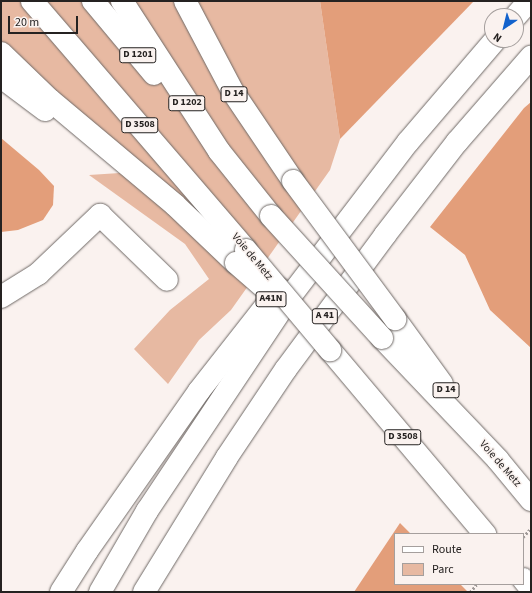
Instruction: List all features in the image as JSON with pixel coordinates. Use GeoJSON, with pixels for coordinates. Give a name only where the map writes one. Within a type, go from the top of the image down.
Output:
{"type":"FeatureCollection","features":[{"type":"Feature","properties":{"kind":"main road","name":"Voie de Metz"},"geometry":{"type":"LineString","coordinates":[[32,1],[241,256],[330,350],[484,533]]}},
{"type":"Feature","properties":{"kind":"main road","name":"D 1201"},"geometry":{"type":"LineString","coordinates":[[93,1],[219,151]]}},
{"type":"Feature","properties":{"kind":"main road","name":"Voie de Metz"},"geometry":{"type":"LineString","coordinates":[[122,1],[219,151],[271,216],[382,338],[498,460],[531,500]]}},
{"type":"Feature","properties":{"kind":"main road","name":"D 14"},"geometry":{"type":"LineString","coordinates":[[185,1],[233,92],[293,181],[498,460]]}},
{"type":"Feature","properties":{"kind":"main road"},"geometry":{"type":"LineString","coordinates":[[100,592],[147,511],[289,298],[408,142],[488,48]]}},
{"type":"Feature","properties":{"kind":"main road"},"geometry":{"type":"LineString","coordinates":[[1,53],[50,100],[136,172],[241,256]]}},
{"type":"Feature","properties":{"kind":"main road","name":"A 41"},"geometry":{"type":"LineString","coordinates":[[144,592],[227,457],[286,369],[384,235],[458,142],[531,57]]}},
{"type":"Feature","properties":{"kind":"main road"},"geometry":{"type":"LineString","coordinates":[[1,77],[20,94],[136,172]]}},
{"type":"Feature","properties":{"kind":"main road","name":"A41N"},"geometry":{"type":"LineString","coordinates":[[61,592],[146,466],[250,325],[357,194],[408,142]]}},
{"type":"Feature","properties":{"kind":"main road"},"geometry":{"type":"LineString","coordinates":[[1,297],[38,274],[100,215],[167,280]]}},
{"type":"Feature","properties":{"kind":"main road"},"geometry":{"type":"LineString","coordinates":[[524,580],[531,589]]}},
{"type":"Feature","properties":{"kind":"path"},"geometry":{"type":"LineString","coordinates":[[524,536],[531,528]]}},
{"type":"Feature","properties":{"kind":"green space"},"geometry":{"type":"Polygon","coordinates":[[[1,1],[320,1],[340,139],[330,170],[231,310],[199,340],[168,384],[134,349],[170,310],[209,279],[185,244],[89,175],[135,172],[1,62],[1,1]]]}},
{"type":"Feature","properties":{"kind":"shaded area"},"geometry":{"type":"Polygon","coordinates":[[[320,1],[474,1],[340,139],[320,1]]]}},
{"type":"Feature","properties":{"kind":"shaded area"},"geometry":{"type":"Polygon","coordinates":[[[531,102],[531,348],[490,310],[465,255],[430,227],[524,108],[531,102]]]}},
{"type":"Feature","properties":{"kind":"shaded area"},"geometry":{"type":"Polygon","coordinates":[[[1,138],[39,170],[54,186],[53,205],[43,220],[18,230],[1,232],[1,138]]]}},
{"type":"Feature","properties":{"kind":"shaded area"},"geometry":{"type":"Polygon","coordinates":[[[400,523],[410,533],[394,533],[394,585],[461,585],[468,592],[354,592],[400,523]]]}}]}
